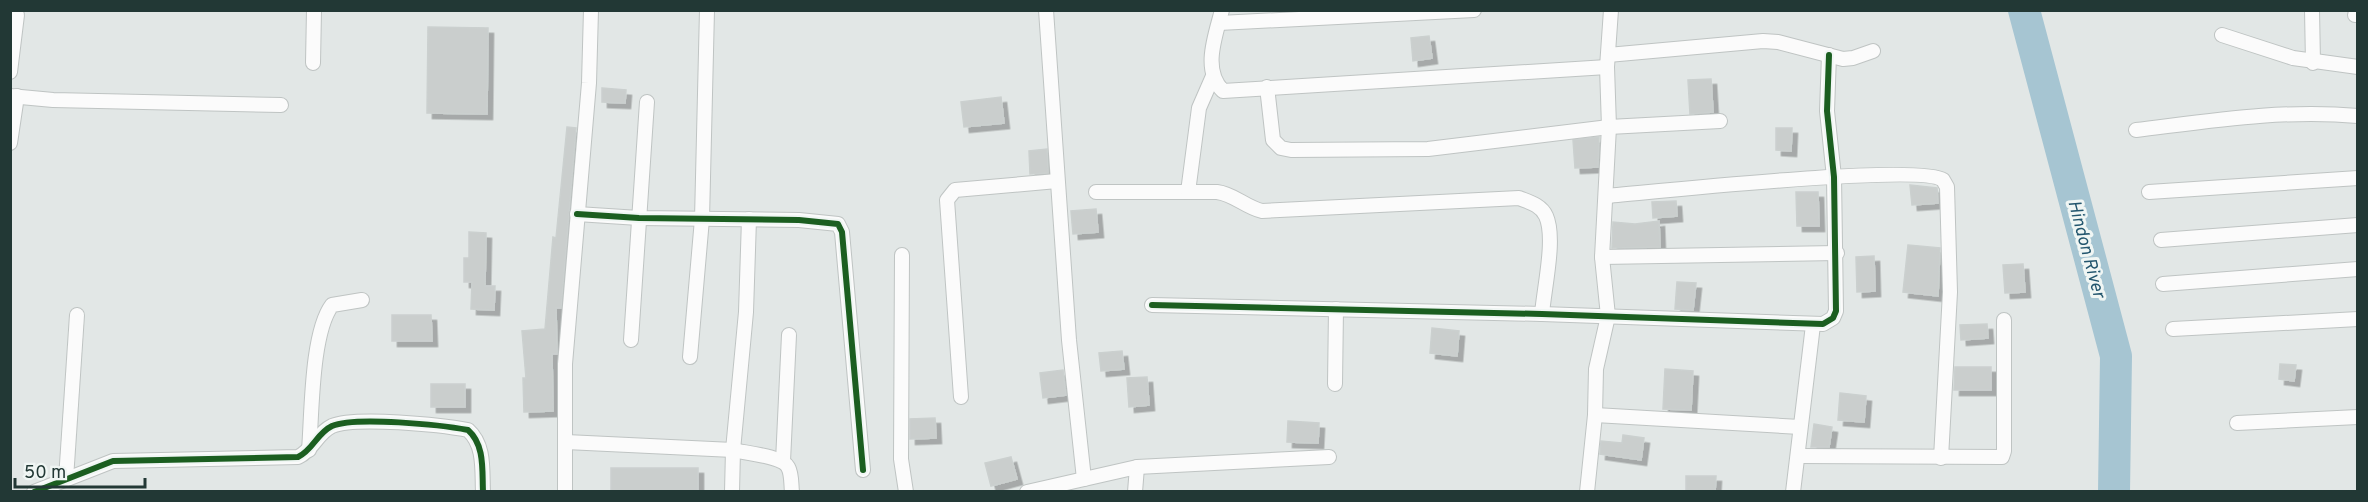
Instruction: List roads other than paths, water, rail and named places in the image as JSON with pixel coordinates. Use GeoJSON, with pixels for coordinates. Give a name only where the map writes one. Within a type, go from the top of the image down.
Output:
{"type":"FeatureCollection","features":[{"type":"Feature","properties":{"kind":"street"},"geometry":{"type":"LineString","coordinates":[[313,63],[314,10]]}},
{"type":"Feature","properties":{"kind":"street"},"geometry":{"type":"LineString","coordinates":[[565,492],[565,364],[589,83],[591,10]]}},
{"type":"Feature","properties":{"kind":"street"},"geometry":{"type":"LineString","coordinates":[[690,357],[702,219],[707,10]]}},
{"type":"Feature","properties":{"kind":"street"},"geometry":{"type":"LineString","coordinates":[[1046,10],[1069,340],[1084,479]]}},
{"type":"Feature","properties":{"kind":"street"},"geometry":{"type":"LineString","coordinates":[[1474,10],[1220,17],[1211,66],[1212,76],[1214,82],[1223,91],[1607,61],[1763,41],[1778,42],[1829,55],[1853,58],[1873,51]]}},
{"type":"Feature","properties":{"kind":"street"},"geometry":{"type":"LineString","coordinates":[[1587,492],[1595,415],[1596,369],[1608,316],[1602,257],[1609,127],[1607,61],[1611,10]]}},
{"type":"Feature","properties":{"kind":"street"},"geometry":{"type":"LineString","coordinates":[[2312,10],[2313,63]]}},
{"type":"Feature","properties":{"kind":"street"},"geometry":{"type":"LineString","coordinates":[[10,72],[17,15]]}},
{"type":"Feature","properties":{"kind":"street"},"geometry":{"type":"LineString","coordinates":[[2222,35],[2313,63],[2358,67]]}},
{"type":"Feature","properties":{"kind":"street"},"geometry":{"type":"LineString","coordinates":[[1152,305],[1542,314],[1813,325],[1833,318],[1836,311],[1837,253],[1834,177],[1827,111],[1829,55]]}},
{"type":"Feature","properties":{"kind":"street"},"geometry":{"type":"LineString","coordinates":[[1188,192],[1199,108],[1212,76]]}},
{"type":"Feature","properties":{"kind":"street"},"geometry":{"type":"LineString","coordinates":[[1267,87],[1273,140],[1281,148],[1292,150],[1428,149],[1609,127],[1720,122]]}},
{"type":"Feature","properties":{"kind":"street"},"geometry":{"type":"LineString","coordinates":[[10,143],[14,96],[53,100],[281,105]]}},
{"type":"Feature","properties":{"kind":"street"},"geometry":{"type":"LineString","coordinates":[[631,340],[647,102]]}},
{"type":"Feature","properties":{"kind":"street"},"geometry":{"type":"LineString","coordinates":[[2136,130],[2258,115],[2314,113],[2358,116]]}},
{"type":"Feature","properties":{"kind":"street"},"geometry":{"type":"LineString","coordinates":[[1606,196],[1834,177],[1928,174],[1938,176],[1947,187],[1950,292],[1941,458]]}},
{"type":"Feature","properties":{"kind":"street"},"geometry":{"type":"LineString","coordinates":[[2149,192],[2358,178]]}},
{"type":"Feature","properties":{"kind":"street"},"geometry":{"type":"LineString","coordinates":[[961,396],[947,200],[950,193],[955,190],[1057,181]]}},
{"type":"Feature","properties":{"kind":"street"},"geometry":{"type":"LineString","coordinates":[[1096,192],[1229,194],[1249,208],[1262,211],[1519,198],[1535,204],[1545,214],[1550,232],[1542,314]]}},
{"type":"Feature","properties":{"kind":"street"},"geometry":{"type":"LineString","coordinates":[[577,214],[838,224],[842,232],[862,470]]}},
{"type":"Feature","properties":{"kind":"street"},"geometry":{"type":"LineString","coordinates":[[732,492],[733,450],[746,312],[749,219]]}},
{"type":"Feature","properties":{"kind":"street"},"geometry":{"type":"LineString","coordinates":[[2161,240],[2358,225]]}},
{"type":"Feature","properties":{"kind":"street"},"geometry":{"type":"LineString","coordinates":[[1602,257],[1837,253]]}},
{"type":"Feature","properties":{"kind":"street"},"geometry":{"type":"LineString","coordinates":[[902,255],[902,459],[906,492]]}},
{"type":"Feature","properties":{"kind":"street"},"geometry":{"type":"LineString","coordinates":[[2163,284],[2358,269]]}},
{"type":"Feature","properties":{"kind":"street"},"geometry":{"type":"LineString","coordinates":[[308,452],[318,344],[326,314],[332,306],[362,300]]}},
{"type":"Feature","properties":{"kind":"street"},"geometry":{"type":"LineString","coordinates":[[1335,384],[1336,309]]}},
{"type":"Feature","properties":{"kind":"street"},"geometry":{"type":"LineString","coordinates":[[66,479],[77,315]]}},
{"type":"Feature","properties":{"kind":"street"},"geometry":{"type":"LineString","coordinates":[[2173,329],[2358,319]]}},
{"type":"Feature","properties":{"kind":"street"},"geometry":{"type":"LineString","coordinates":[[1799,456],[1999,458],[2003,454],[2004,320]]}},
{"type":"Feature","properties":{"kind":"street"},"geometry":{"type":"LineString","coordinates":[[1794,492],[1813,325]]}},
{"type":"Feature","properties":{"kind":"street"},"geometry":{"type":"LineString","coordinates":[[783,461],[789,335]]}},
{"type":"Feature","properties":{"kind":"street"},"geometry":{"type":"LineString","coordinates":[[1595,415],[1800,427]]}},
{"type":"Feature","properties":{"kind":"street"},"geometry":{"type":"LineString","coordinates":[[2237,423],[2358,417]]}},
{"type":"Feature","properties":{"kind":"street"},"geometry":{"type":"LineString","coordinates":[[34,492],[113,461],[285,458],[308,452],[320,434],[334,426],[388,424],[468,430],[477,438],[480,449],[483,492]]}},
{"type":"Feature","properties":{"kind":"street"},"geometry":{"type":"LineString","coordinates":[[566,442],[733,450],[783,461],[789,468],[792,492]]}},
{"type":"Feature","properties":{"kind":"street"},"geometry":{"type":"LineString","coordinates":[[1027,492],[1137,467],[1329,457]]}},
{"type":"Feature","properties":{"kind":"street"},"geometry":{"type":"LineString","coordinates":[[1135,492],[1137,467]]}},
{"type":"Feature","properties":{"kind":"waterway","name":"Hindon River"},"geometry":{"type":"LineString","coordinates":[[2024,10],[2116,356],[2114,492]]}}]}
